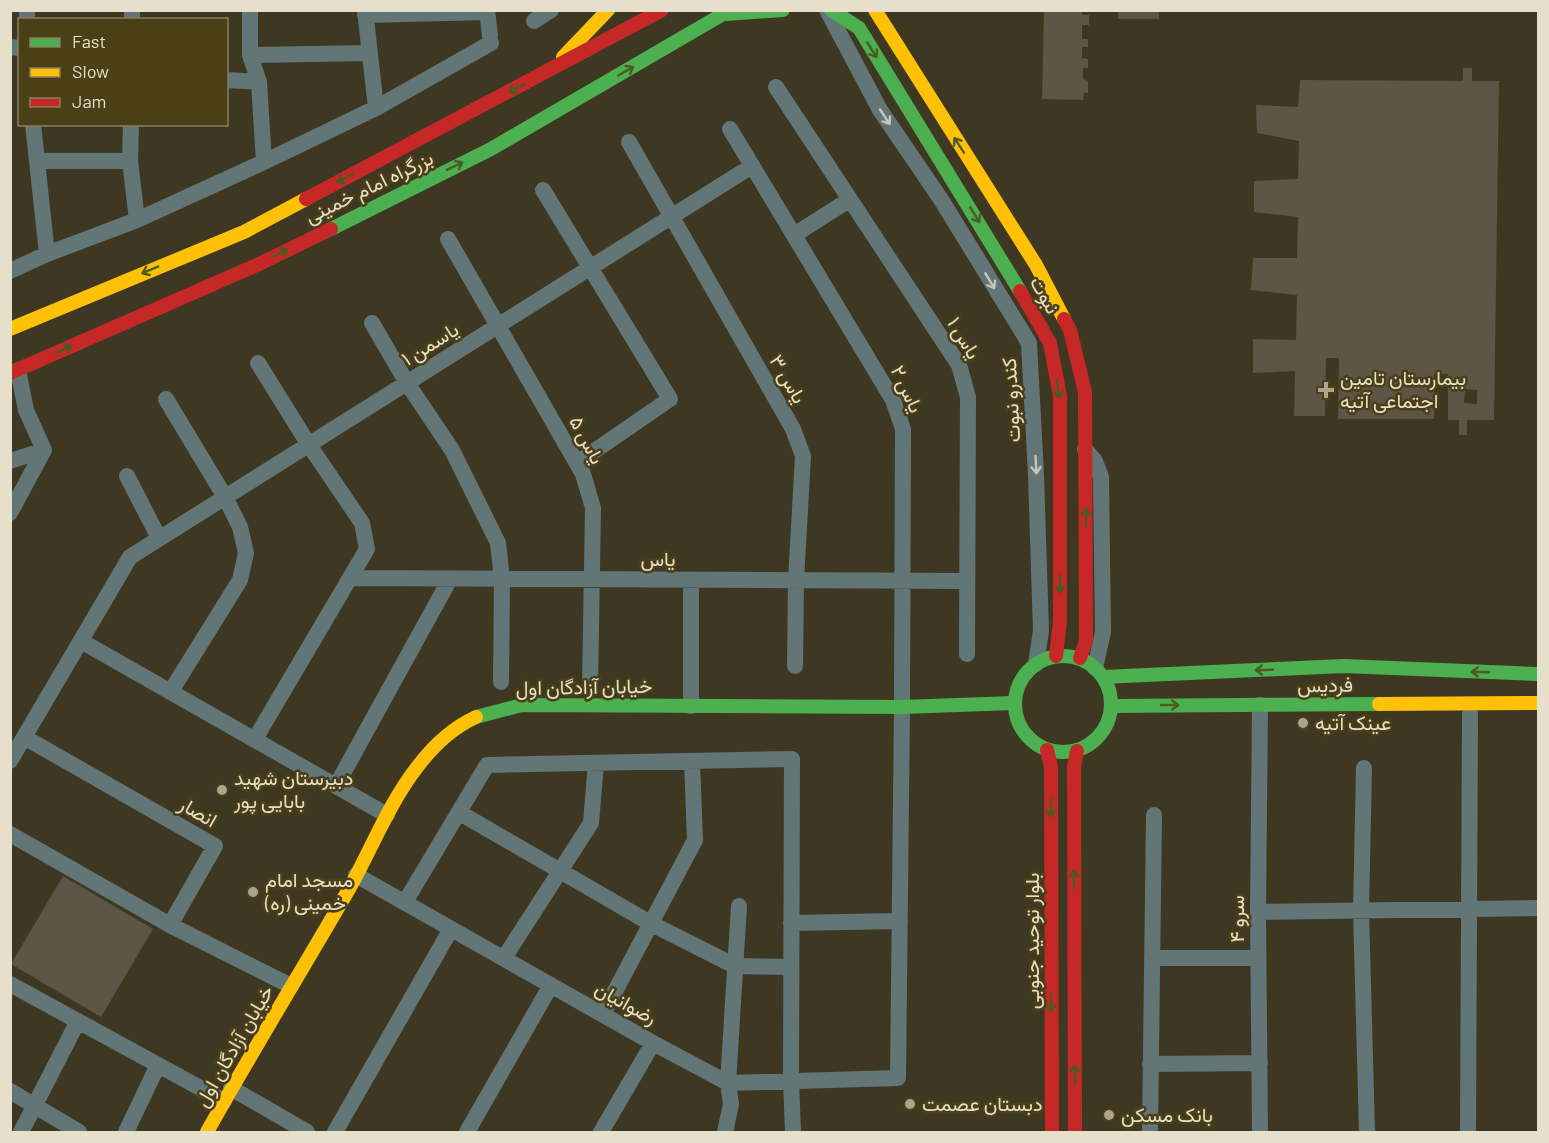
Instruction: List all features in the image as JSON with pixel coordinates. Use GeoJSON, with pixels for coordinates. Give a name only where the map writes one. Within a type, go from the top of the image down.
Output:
{"type":"FeatureCollection","features":[{"type":"Feature","properties":{"kind":"main road"},"geometry":{"type":"LineString","coordinates":[[551,70],[609,10]]}},
{"type":"Feature","properties":{"kind":"main road","name":"بزرگراه امام خمینی"},"geometry":{"type":"LineString","coordinates":[[10,328],[244,232],[662,10]]}},
{"type":"Feature","properties":{"kind":"main road"},"geometry":{"type":"LineString","coordinates":[[728,12],[783,10]]}},
{"type":"Feature","properties":{"kind":"main road","name":"نبوت"},"geometry":{"type":"LineString","coordinates":[[829,10],[859,28],[991,241],[1050,343],[1060,396],[1060,621],[1056,656]]}},
{"type":"Feature","properties":{"kind":"main road","name":"نبوت"},"geometry":{"type":"LineString","coordinates":[[875,10],[1036,264],[1070,330],[1085,392],[1086,641],[1080,658]]}},
{"type":"Feature","properties":{"kind":"main road","name":"بزرگراه امام خمینی"},"geometry":{"type":"LineString","coordinates":[[14,371],[259,264],[492,149],[728,12]]}},
{"type":"Feature","properties":{"kind":"main road"},"geometry":{"type":"LineString","coordinates":[[198,290],[213,280],[230,243],[244,232]]}},
{"type":"Feature","properties":{"kind":"main road"},"geometry":{"type":"LineString","coordinates":[[189,254],[205,253],[241,266],[259,264]]}},
{"type":"Feature","properties":{"kind":"main road"},"geometry":{"type":"LineString","coordinates":[[1056,656],[1080,658],[1099,672],[1110,690],[1112,706],[1109,721],[1102,734],[1077,751],[1062,753],[1047,750],[1033,743],[1023,732],[1014,703],[1017,688],[1024,675],[1036,664],[1056,656]]}},
{"type":"Feature","properties":{"kind":"main road"},"geometry":{"type":"LineString","coordinates":[[1099,672],[1344,666],[1539,674]]}},
{"type":"Feature","properties":{"kind":"main road","name":"خیابان آزادگان اول"},"geometry":{"type":"LineString","coordinates":[[207,1132],[356,875],[387,815],[424,759],[444,736],[470,720],[496,710],[522,705],[902,707],[1014,703]]}},
{"type":"Feature","properties":{"kind":"main road","name":"فردیس"},"geometry":{"type":"LineString","coordinates":[[1112,706],[1539,703]]}},
{"type":"Feature","properties":{"kind":"main road","name":"بلوار توحید جنوبی"},"geometry":{"type":"LineString","coordinates":[[1047,750],[1051,767],[1052,1132]]}},
{"type":"Feature","properties":{"kind":"main road"},"geometry":{"type":"LineString","coordinates":[[1075,1132],[1074,767],[1077,751]]}},
{"type":"Feature","properties":{"kind":"street"},"geometry":{"type":"LineString","coordinates":[[250,10],[250,55],[259,82],[264,162]]}},
{"type":"Feature","properties":{"kind":"street"},"geometry":{"type":"LineString","coordinates":[[534,21],[551,10]]}},
{"type":"Feature","properties":{"kind":"street","name":"کندرو نبوت"},"geometry":{"type":"LineString","coordinates":[[829,10],[880,110],[942,201],[1029,343],[1041,631],[1036,664]]}},
{"type":"Feature","properties":{"kind":"street"},"geometry":{"type":"LineString","coordinates":[[10,271],[137,220],[376,108],[490,39],[487,11],[365,13],[376,108]]}},
{"type":"Feature","properties":{"kind":"street"},"geometry":{"type":"LineString","coordinates":[[250,55],[369,53]]}},
{"type":"Feature","properties":{"kind":"street"},"geometry":{"type":"LineString","coordinates":[[228,80],[259,82]]}},
{"type":"Feature","properties":{"kind":"street","name":"یاس ۱"},"geometry":{"type":"LineString","coordinates":[[776,87],[959,365],[968,397],[967,654]]}},
{"type":"Feature","properties":{"kind":"street"},"geometry":{"type":"LineString","coordinates":[[33,126],[48,254]]}},
{"type":"Feature","properties":{"kind":"street"},"geometry":{"type":"LineString","coordinates":[[131,126],[130,160],[137,220]]}},
{"type":"Feature","properties":{"kind":"street","name":"یاس ۲"},"geometry":{"type":"LineString","coordinates":[[730,129],[893,400],[903,429],[898,1078],[791,1080]]}},
{"type":"Feature","properties":{"kind":"street","name":"یاس ۳"},"geometry":{"type":"LineString","coordinates":[[629,142],[793,429],[804,456],[796,580],[795,666]]}},
{"type":"Feature","properties":{"kind":"street"},"geometry":{"type":"LineString","coordinates":[[37,161],[130,160]]}},
{"type":"Feature","properties":{"kind":"street","name":"یاسمن ۱"},"geometry":{"type":"LineString","coordinates":[[81,640],[130,557],[752,166]]}},
{"type":"Feature","properties":{"kind":"street"},"geometry":{"type":"LineString","coordinates":[[543,190],[670,399],[578,463]]}},
{"type":"Feature","properties":{"kind":"street"},"geometry":{"type":"LineString","coordinates":[[794,235],[849,200]]}},
{"type":"Feature","properties":{"kind":"street","name":"یاس ۵"},"geometry":{"type":"LineString","coordinates":[[448,239],[583,474],[593,508],[590,687]]}},
{"type":"Feature","properties":{"kind":"street"},"geometry":{"type":"LineString","coordinates":[[372,323],[407,383],[452,450],[498,543],[502,579],[501,682]]}},
{"type":"Feature","properties":{"kind":"street"},"geometry":{"type":"LineString","coordinates":[[255,739],[367,549],[362,523],[309,445],[258,363]]}},
{"type":"Feature","properties":{"kind":"street"},"geometry":{"type":"LineString","coordinates":[[14,371],[26,410],[44,450]]}},
{"type":"Feature","properties":{"kind":"street"},"geometry":{"type":"LineString","coordinates":[[166,399],[225,497],[240,527],[246,553],[240,580],[171,691]]}},
{"type":"Feature","properties":{"kind":"street"},"geometry":{"type":"LineString","coordinates":[[1085,449],[1095,461],[1101,477],[1103,632],[1099,672]]}},
{"type":"Feature","properties":{"kind":"street"},"geometry":{"type":"LineString","coordinates":[[10,461],[44,450]]}},
{"type":"Feature","properties":{"kind":"street"},"geometry":{"type":"LineString","coordinates":[[10,513],[44,450]]}},
{"type":"Feature","properties":{"kind":"street"},"geometry":{"type":"LineString","coordinates":[[127,476],[159,538]]}},
{"type":"Feature","properties":{"kind":"street","name":"یاس"},"geometry":{"type":"LineString","coordinates":[[350,578],[967,581]]}},
{"type":"Feature","properties":{"kind":"street"},"geometry":{"type":"LineString","coordinates":[[336,786],[450,579]]}},
{"type":"Feature","properties":{"kind":"street"},"geometry":{"type":"LineString","coordinates":[[691,580],[691,706]]}},
{"type":"Feature","properties":{"kind":"street"},"geometry":{"type":"LineString","coordinates":[[10,761],[81,640],[387,815]]}},
{"type":"Feature","properties":{"kind":"street","name":"سرو ۴"},"geometry":{"type":"LineString","coordinates":[[1260,705],[1258,912],[1260,1132]]}},
{"type":"Feature","properties":{"kind":"street"},"geometry":{"type":"LineString","coordinates":[[1468,1132],[1470,714]]}},
{"type":"Feature","properties":{"kind":"street","name":"انصار"},"geometry":{"type":"LineString","coordinates":[[24,737],[215,846],[170,926]]}},
{"type":"Feature","properties":{"kind":"street"},"geometry":{"type":"LineString","coordinates":[[405,902],[488,765],[792,759],[791,1080],[793,1132]]}},
{"type":"Feature","properties":{"kind":"street"},"geometry":{"type":"LineString","coordinates":[[603,1014],[695,840],[692,761]]}},
{"type":"Feature","properties":{"kind":"street"},"geometry":{"type":"LineString","coordinates":[[504,958],[591,823],[596,763]]}},
{"type":"Feature","properties":{"kind":"street"},"geometry":{"type":"LineString","coordinates":[[1364,768],[1361,910],[1367,1132]]}},
{"type":"Feature","properties":{"kind":"street"},"geometry":{"type":"LineString","coordinates":[[460,813],[651,923],[735,966],[791,967]]}},
{"type":"Feature","properties":{"kind":"street"},"geometry":{"type":"LineString","coordinates":[[1150,1132],[1154,815]]}},
{"type":"Feature","properties":{"kind":"street"},"geometry":{"type":"LineString","coordinates":[[10,834],[170,926],[291,986]]}},
{"type":"Feature","properties":{"kind":"street","name":"رضوانیان"},"geometry":{"type":"LineString","coordinates":[[356,875],[728,1083]]}},
{"type":"Feature","properties":{"kind":"street"},"geometry":{"type":"LineString","coordinates":[[725,1132],[731,1104],[728,1083],[739,906]]}},
{"type":"Feature","properties":{"kind":"street"},"geometry":{"type":"LineString","coordinates":[[1258,912],[1539,908]]}},
{"type":"Feature","properties":{"kind":"street"},"geometry":{"type":"LineString","coordinates":[[791,923],[900,921]]}},
{"type":"Feature","properties":{"kind":"street"},"geometry":{"type":"LineString","coordinates":[[335,1132],[451,928]]}},
{"type":"Feature","properties":{"kind":"street"},"geometry":{"type":"LineString","coordinates":[[1152,958],[1258,958]]}},
{"type":"Feature","properties":{"kind":"street"},"geometry":{"type":"LineString","coordinates":[[10,984],[158,1065],[227,1094],[283,1126],[308,1132]]}},
{"type":"Feature","properties":{"kind":"street"},"geometry":{"type":"LineString","coordinates":[[467,1132],[550,985]]}},
{"type":"Feature","properties":{"kind":"street"},"geometry":{"type":"LineString","coordinates":[[21,1132],[78,1021]]}},
{"type":"Feature","properties":{"kind":"street"},"geometry":{"type":"LineString","coordinates":[[601,1132],[653,1042]]}},
{"type":"Feature","properties":{"kind":"street"},"geometry":{"type":"LineString","coordinates":[[1150,1064],[1260,1063]]}},
{"type":"Feature","properties":{"kind":"street"},"geometry":{"type":"LineString","coordinates":[[126,1132],[158,1065]]}},
{"type":"Feature","properties":{"kind":"street"},"geometry":{"type":"LineString","coordinates":[[728,1083],[791,1080]]}},
{"type":"Feature","properties":{"kind":"street"},"geometry":{"type":"LineString","coordinates":[[10,1091],[79,1132]]}},
{"type":"Feature","properties":{"kind":"building"},"geometry":{"type":"Polygon","coordinates":[[[1044,10],[1083,10],[1082,15],[1089,15],[1089,25],[1082,25],[1082,39],[1088,39],[1088,47],[1082,47],[1082,58],[1088,59],[1088,68],[1083,68],[1083,79],[1088,81],[1088,93],[1084,93],[1083,100],[1042,99],[1044,10]]]}},
{"type":"Feature","properties":{"kind":"building"},"geometry":{"type":"Polygon","coordinates":[[[1118,10],[1159,10],[1159,19],[1118,19],[1118,10]]]}},
{"type":"Feature","properties":{"kind":"building"},"geometry":{"type":"Polygon","coordinates":[[[1463,68],[1472,68],[1472,81],[1499,81],[1494,420],[1467,420],[1467,435],[1459,435],[1459,420],[1448,420],[1448,374],[1434,374],[1434,419],[1338,419],[1339,358],[1326,358],[1325,416],[1294,416],[1295,371],[1253,373],[1253,339],[1296,340],[1297,295],[1251,290],[1253,258],[1297,258],[1298,217],[1254,212],[1254,181],[1298,179],[1299,141],[1257,133],[1256,105],[1298,107],[1300,80],[1463,81],[1463,68]],[[1465,389],[1464,403],[1477,404],[1477,390],[1465,389]]]}},
{"type":"Feature","properties":{"kind":"building"},"geometry":{"type":"Polygon","coordinates":[[[63,876],[153,929],[101,1017],[11,964],[63,876]]]}},
{"type":"Feature","properties":{"kind":"traffic: fast"},"geometry":{"type":"LineString","coordinates":[[331,229],[491,149],[730,10]]}},
{"type":"Feature","properties":{"kind":"traffic: fast"},"geometry":{"type":"LineString","coordinates":[[725,14],[783,10]]}},
{"type":"Feature","properties":{"kind":"traffic: fast"},"geometry":{"type":"LineString","coordinates":[[831,10],[859,28],[1020,291]]}},
{"type":"Feature","properties":{"kind":"traffic: fast"},"geometry":{"type":"LineString","coordinates":[[1063,656],[1081,659],[1097,670],[1108,686],[1111,704],[1108,722],[1097,738],[1081,749],[1063,752],[1045,749],[1029,738],[1018,722],[1015,704],[1018,686],[1029,670],[1045,659],[1063,656]]}},
{"type":"Feature","properties":{"kind":"traffic: fast"},"geometry":{"type":"LineString","coordinates":[[1103,677],[1344,666],[1538,674]]}},
{"type":"Feature","properties":{"kind":"traffic: fast"},"geometry":{"type":"LineString","coordinates":[[476,717],[522,705],[902,707],[1014,703]]}},
{"type":"Feature","properties":{"kind":"traffic: fast"},"geometry":{"type":"LineString","coordinates":[[1112,706],[1379,704]]}},
{"type":"Feature","properties":{"kind":"traffic: slow"},"geometry":{"type":"LineString","coordinates":[[563,57],[608,10]]}},
{"type":"Feature","properties":{"kind":"traffic: slow"},"geometry":{"type":"LineString","coordinates":[[875,10],[1036,265],[1064,319]]}},
{"type":"Feature","properties":{"kind":"traffic: slow"},"geometry":{"type":"LineString","coordinates":[[10,329],[244,232],[306,199]]}},
{"type":"Feature","properties":{"kind":"traffic: slow"},"geometry":{"type":"LineString","coordinates":[[1379,704],[1538,703]]}},
{"type":"Feature","properties":{"kind":"traffic: slow"},"geometry":{"type":"LineString","coordinates":[[207,1132],[349,889],[389,810],[408,780],[437,744],[459,726],[476,717]]}},
{"type":"Feature","properties":{"kind":"traffic: jam"},"geometry":{"type":"LineString","coordinates":[[306,199],[662,10]]}},
{"type":"Feature","properties":{"kind":"traffic: jam"},"geometry":{"type":"LineString","coordinates":[[10,373],[259,264],[331,229]]}},
{"type":"Feature","properties":{"kind":"traffic: jam"},"geometry":{"type":"LineString","coordinates":[[1020,291],[1050,343],[1060,396],[1060,621],[1056,656]]}},
{"type":"Feature","properties":{"kind":"traffic: jam"},"geometry":{"type":"LineString","coordinates":[[1064,319],[1070,330],[1085,392],[1086,641],[1080,658]]}},
{"type":"Feature","properties":{"kind":"traffic: jam"},"geometry":{"type":"LineString","coordinates":[[1047,750],[1051,767],[1052,1132]]}},
{"type":"Feature","properties":{"kind":"traffic: jam"},"geometry":{"type":"LineString","coordinates":[[1075,1132],[1074,767],[1077,751]]}},
{"type":"Feature","properties":{"kind":"place","name":"بیمارستان تامین اجتماعی آتیه"},"geometry":{"type":"Point","coordinates":[1326,390]}},
{"type":"Feature","properties":{"kind":"place","name":"عینک آتیه"},"geometry":{"type":"Point","coordinates":[1303,723]}},
{"type":"Feature","properties":{"kind":"place","name":"دبیرستان شهید بابایی پور"},"geometry":{"type":"Point","coordinates":[222,790]}},
{"type":"Feature","properties":{"kind":"place","name":"مسجد امام خمینی (ره)"},"geometry":{"type":"Point","coordinates":[253,892]}},
{"type":"Feature","properties":{"kind":"place","name":"دبستان عصمت"},"geometry":{"type":"Point","coordinates":[910,1104]}},
{"type":"Feature","properties":{"kind":"place","name":"بانک مسکن"},"geometry":{"type":"Point","coordinates":[1109,1115]}}]}
